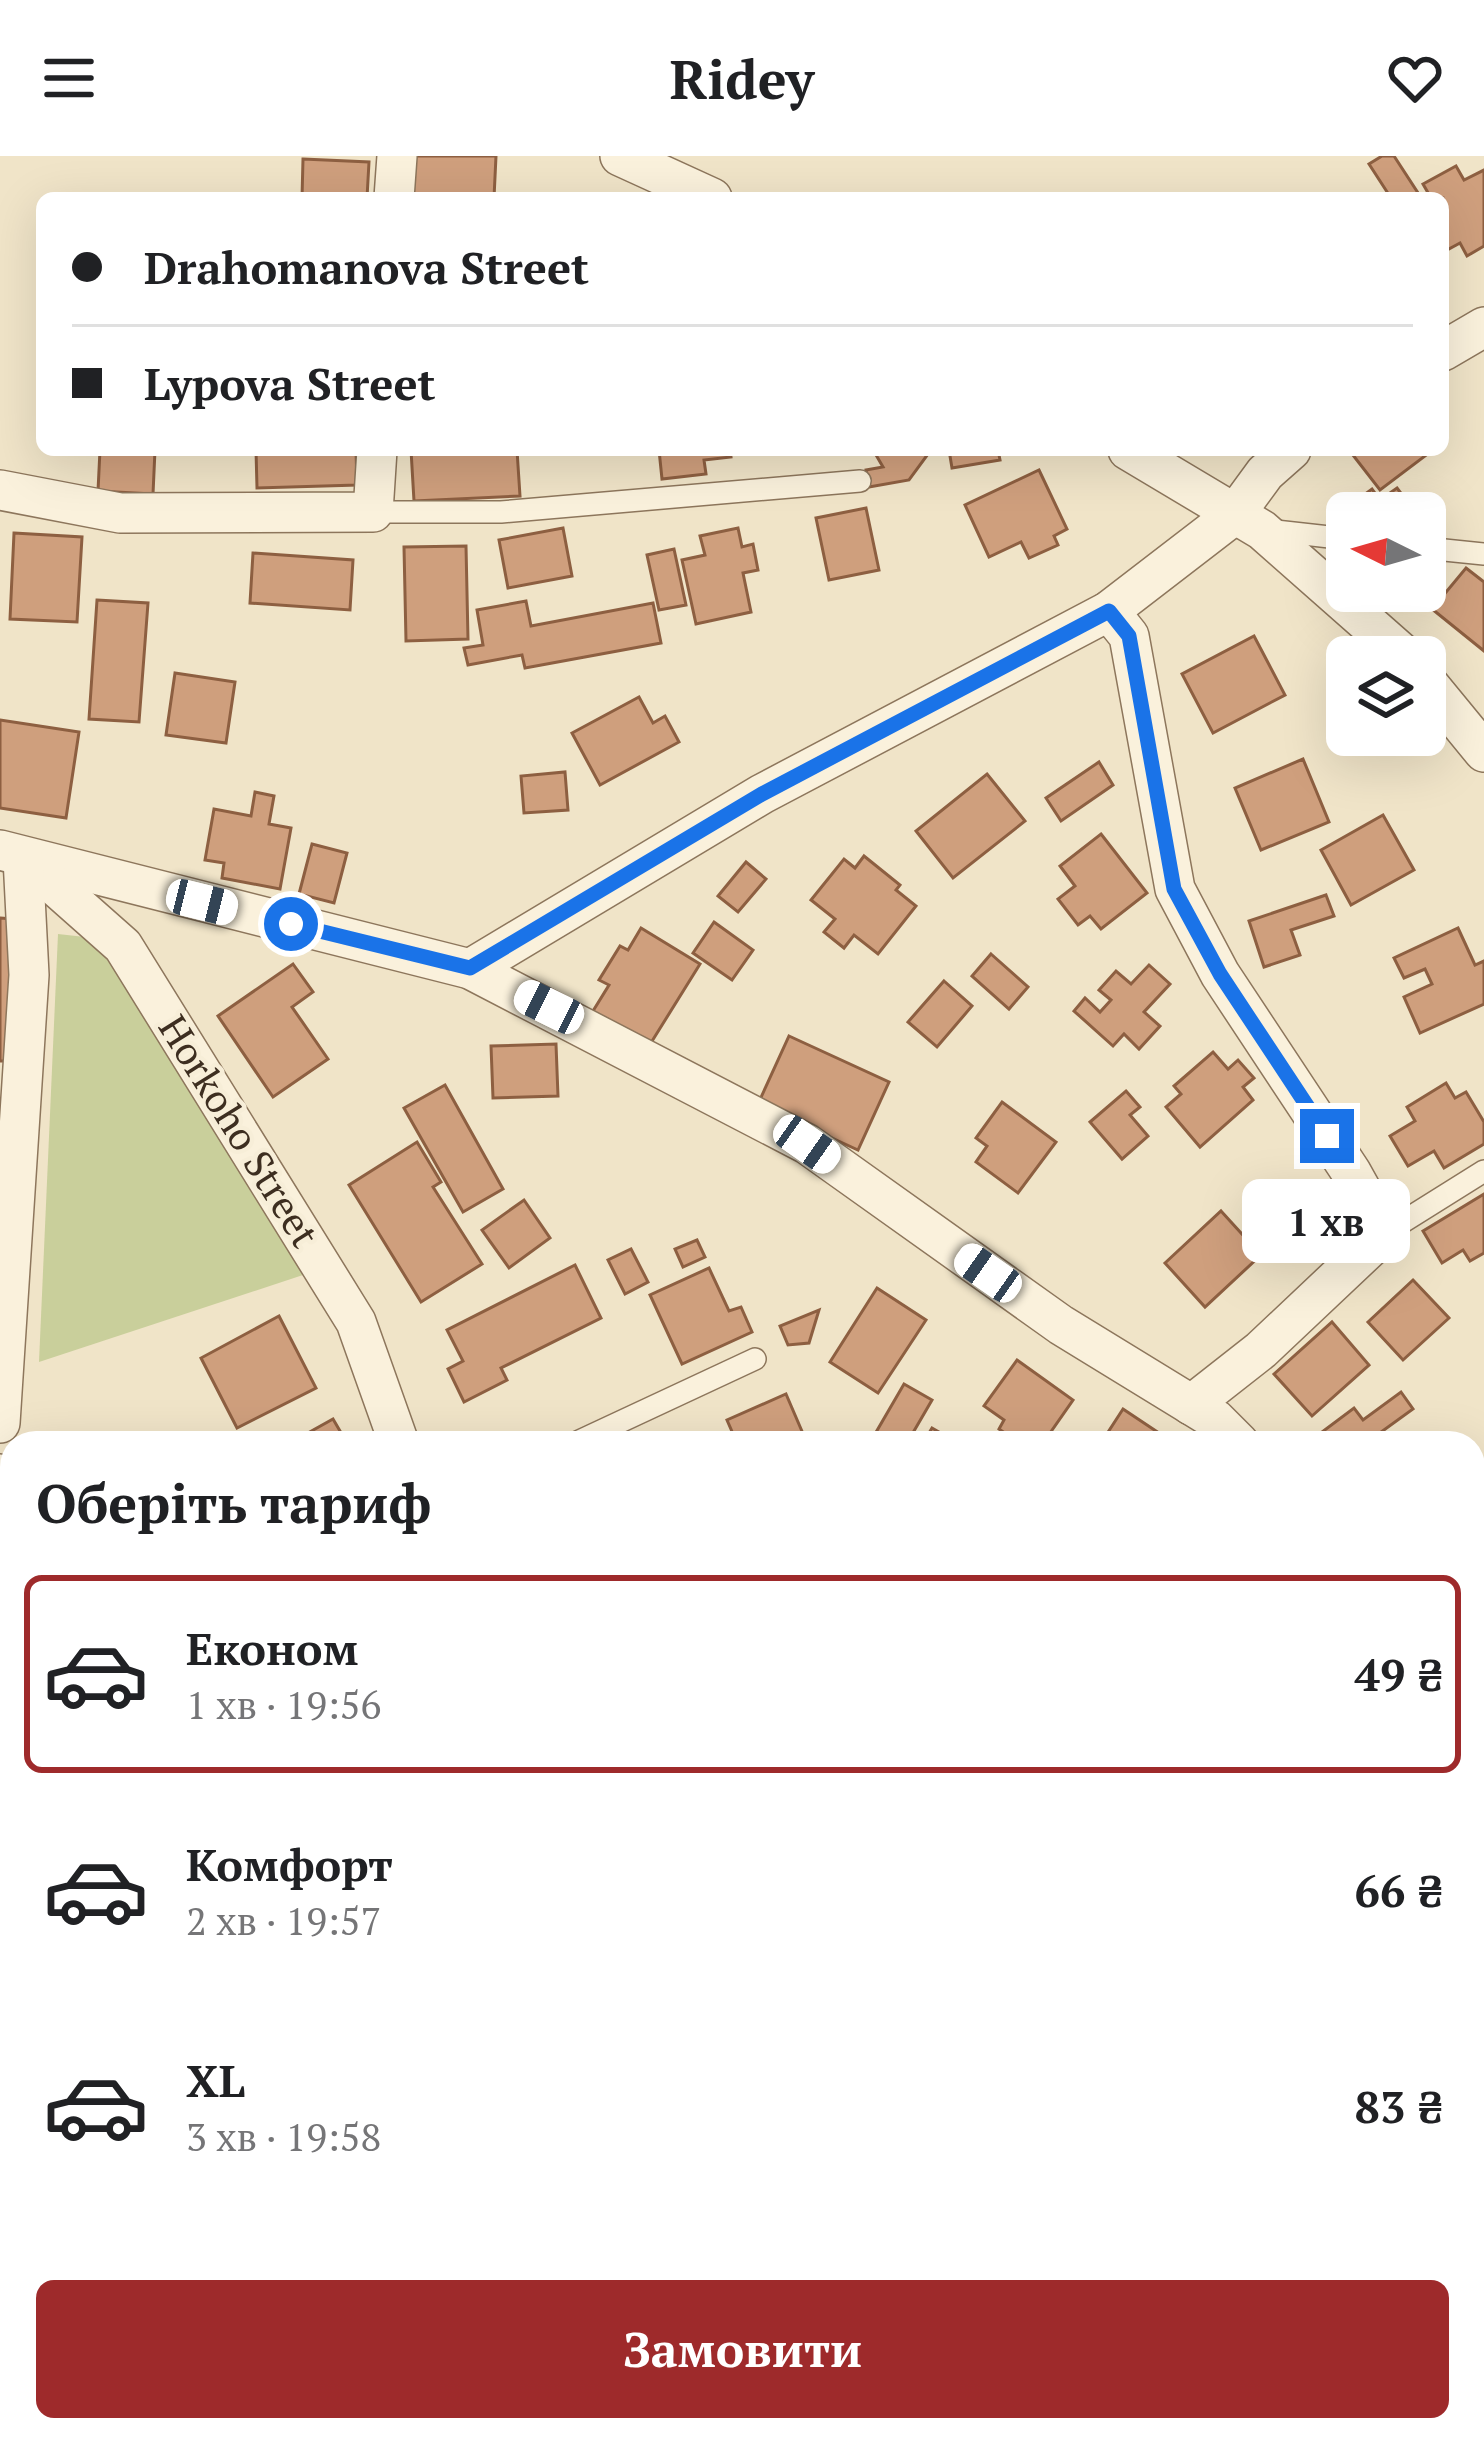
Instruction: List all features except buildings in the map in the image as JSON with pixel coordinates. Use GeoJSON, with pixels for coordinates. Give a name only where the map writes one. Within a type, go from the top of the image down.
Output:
{"type":"FeatureCollection","features":[{"type":"Feature","properties":{"kind":"street"},"geometry":{"type":"LineString","coordinates":[[394,192],[397,156]]}},
{"type":"Feature","properties":{"kind":"street"},"geometry":{"type":"LineString","coordinates":[[620,156],[699,192]]}},
{"type":"Feature","properties":{"kind":"street"},"geometry":{"type":"LineString","coordinates":[[1449,347],[1484,327]]}},
{"type":"Feature","properties":{"kind":"street"},"geometry":{"type":"LineString","coordinates":[[0,490],[120,513],[373,512],[377,456]]}},
{"type":"Feature","properties":{"kind":"street"},"geometry":{"type":"LineString","coordinates":[[1138,456],[1248,522],[1381,636]]}},
{"type":"Feature","properties":{"kind":"street"},"geometry":{"type":"LineString","coordinates":[[470,968],[762,794],[1109,611],[1248,522],[1265,473],[1284,456]]}},
{"type":"Feature","properties":{"kind":"street"},"geometry":{"type":"LineString","coordinates":[[1109,611],[1129,636],[1174,889],[1220,974],[1351,1172],[1384,1234],[1262,1351],[1191,1405]]}},
{"type":"Feature","properties":{"kind":"street"},"geometry":{"type":"LineString","coordinates":[[1446,706],[1484,752]]}},
{"type":"Feature","properties":{"kind":"street"},"geometry":{"type":"LineString","coordinates":[[0,1424],[29,975],[12,854],[470,968],[807,1144],[1060,1325],[1191,1405],[1224,1431]]}},
{"type":"Feature","properties":{"kind":"street","name":"Horkoho Street"},"geometry":{"type":"LineString","coordinates":[[12,854],[123,946],[356,1322],[397,1431]]}},
{"type":"Feature","properties":{"kind":"lane"},"geometry":{"type":"LineString","coordinates":[[373,512],[501,512],[860,481]]}},
{"type":"Feature","properties":{"kind":"lane"},"geometry":{"type":"LineString","coordinates":[[1248,522],[1326,535]]}},
{"type":"Feature","properties":{"kind":"lane"},"geometry":{"type":"LineString","coordinates":[[1446,550],[1484,554]]}},
{"type":"Feature","properties":{"kind":"lane"},"geometry":{"type":"LineString","coordinates":[[1384,1234],[1484,1171]]}},
{"type":"Feature","properties":{"kind":"lane"},"geometry":{"type":"LineString","coordinates":[[600,1431],[755,1358]]}},
{"type":"Feature","properties":{"kind":"green space"},"geometry":{"type":"Polygon","coordinates":[[[58,934],[94,938],[306,1274],[39,1362],[58,934]]]}},
{"type":"Feature","properties":{"kind":"route"},"geometry":{"type":"LineString","coordinates":[[291,924],[470,968],[762,794],[1109,611],[1129,636],[1174,889],[1220,974],[1327,1136]]}}]}
